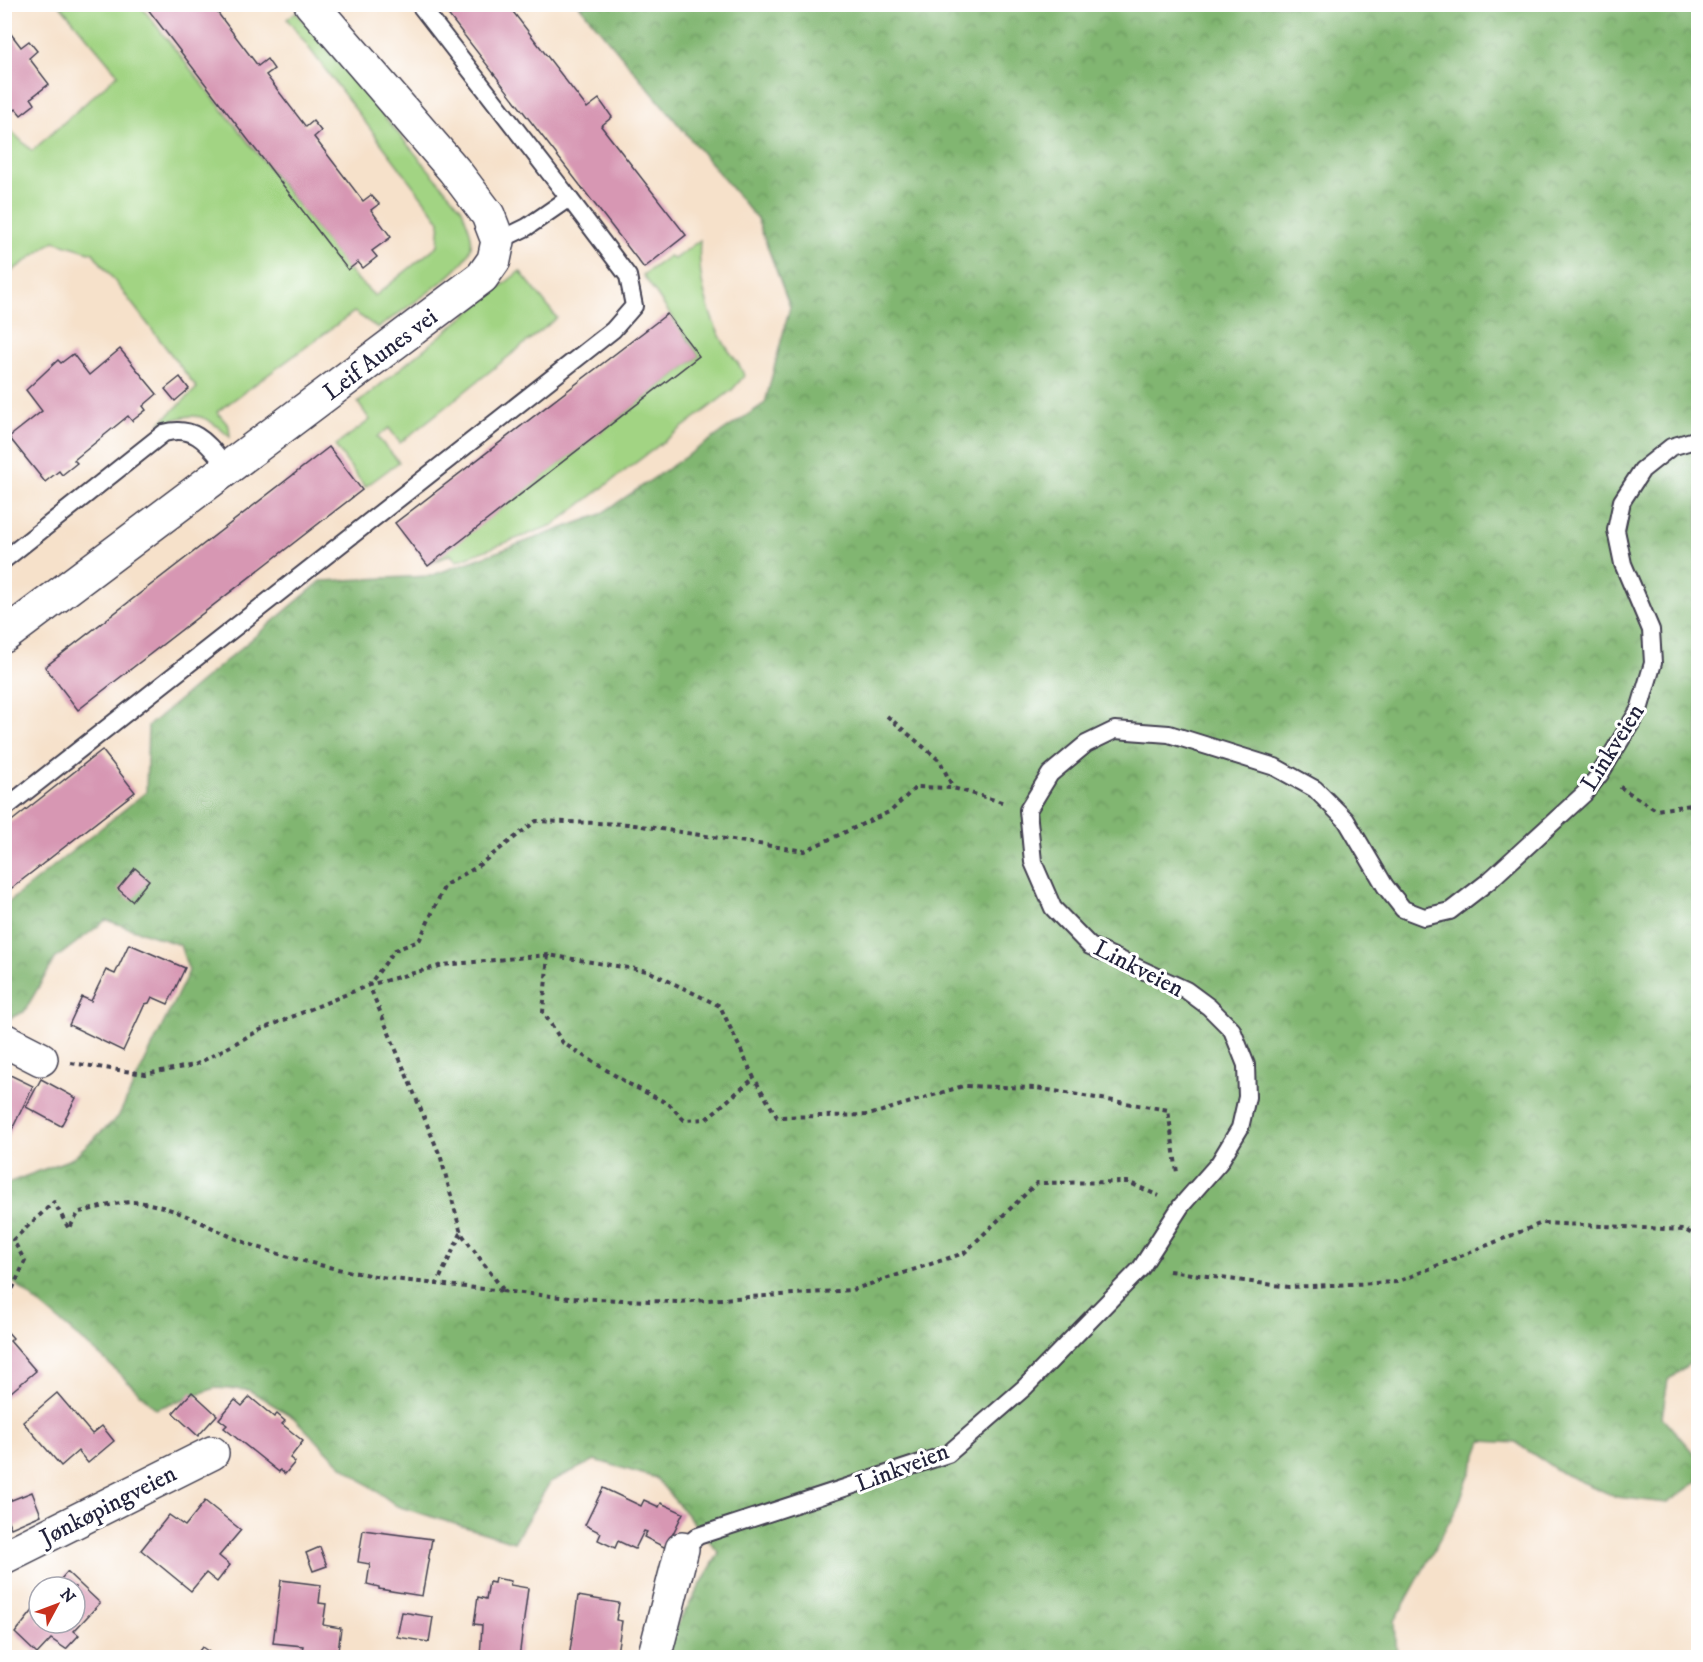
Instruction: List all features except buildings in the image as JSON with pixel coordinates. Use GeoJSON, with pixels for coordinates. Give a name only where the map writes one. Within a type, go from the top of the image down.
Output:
{"type":"FeatureCollection","features":[{"type":"Feature","properties":{"kind":"street"},"geometry":{"type":"LineString","coordinates":[[311,4],[454,170],[489,215],[498,241]]}},
{"type":"Feature","properties":{"kind":"street","name":"Leif Aunes vei"},"geometry":{"type":"LineString","coordinates":[[4,636],[482,277],[494,260],[498,241]]}},
{"type":"Feature","properties":{"kind":"street"},"geometry":{"type":"LineString","coordinates":[[4,1040],[41,1059]]}},
{"type":"Feature","properties":{"kind":"street","name":"Jønkøpingveien"},"geometry":{"type":"LineString","coordinates":[[4,1557],[212,1453]]}},
{"type":"Feature","properties":{"kind":"street","name":"Linkveien"},"geometry":{"type":"LineString","coordinates":[[654,1658],[682,1549]]}},
{"type":"Feature","properties":{"kind":"lane"},"geometry":{"type":"LineString","coordinates":[[4,809],[613,330],[634,306],[628,276],[419,4]]}},
{"type":"Feature","properties":{"kind":"lane"},"geometry":{"type":"LineString","coordinates":[[498,241],[528,227],[569,198]]}},
{"type":"Feature","properties":{"kind":"lane"},"geometry":{"type":"LineString","coordinates":[[4,560],[164,433],[178,429],[190,432],[207,443],[228,468]]}},
{"type":"Feature","properties":{"kind":"lane","name":"Linkveien"},"geometry":{"type":"LineString","coordinates":[[682,1549],[698,1536],[948,1454],[1024,1388],[1141,1268],[1181,1206],[1219,1163],[1240,1128],[1247,1097],[1246,1065],[1232,1030],[1209,1006],[1186,990],[1090,946],[1053,908],[1033,862],[1028,810],[1050,774],[1086,744],[1115,730],[1169,734],[1275,767],[1315,789],[1346,820],[1385,886],[1403,909],[1424,917],[1450,911],[1489,881],[1584,794],[1600,774],[1639,710],[1653,663],[1651,630],[1623,564],[1616,530],[1622,501],[1642,470],[1671,447],[1698,439]]}},
{"type":"Feature","properties":{"kind":"path"},"geometry":{"type":"LineString","coordinates":[[887,716],[940,761],[953,788]]}},
{"type":"Feature","properties":{"kind":"path"},"geometry":{"type":"LineString","coordinates":[[1600,774],[1656,810],[1698,804]]}},
{"type":"Feature","properties":{"kind":"path"},"geometry":{"type":"LineString","coordinates":[[369,985],[395,950],[419,941],[445,885],[475,868],[536,821],[628,824],[804,851],[891,811],[916,787],[953,788],[1028,810]]}},
{"type":"Feature","properties":{"kind":"path"},"geometry":{"type":"LineString","coordinates":[[548,955],[543,1012],[563,1043],[629,1084],[669,1104],[684,1120],[706,1119],[754,1078]]}},
{"type":"Feature","properties":{"kind":"path"},"geometry":{"type":"LineString","coordinates":[[41,1059],[145,1074],[195,1065],[260,1030],[369,985],[443,965],[548,955],[648,971],[720,1006],[754,1078],[777,1117],[869,1114],[963,1086],[1036,1088],[1168,1110],[1181,1206]]}},
{"type":"Feature","properties":{"kind":"path"},"geometry":{"type":"LineString","coordinates":[[369,985],[441,1158],[461,1233],[504,1291]]}},
{"type":"Feature","properties":{"kind":"path"},"geometry":{"type":"LineString","coordinates":[[9,1297],[25,1261],[13,1240],[54,1203],[69,1229],[78,1212],[132,1202],[171,1210],[249,1244],[377,1278],[570,1298],[678,1302],[852,1290],[964,1253],[1037,1183],[1128,1182],[1181,1206]]}},
{"type":"Feature","properties":{"kind":"path"},"geometry":{"type":"LineString","coordinates":[[1141,1268],[1289,1287],[1397,1282],[1542,1223],[1685,1230],[1698,1237]]}},
{"type":"Feature","properties":{"kind":"path"},"geometry":{"type":"LineString","coordinates":[[437,1284],[461,1233]]}},
{"type":"Feature","properties":{"kind":"green space"},"geometry":{"type":"Polygon","coordinates":[[[60,5],[140,5],[354,276],[375,296],[438,245],[440,221],[287,19],[296,12],[462,209],[471,240],[470,250],[465,259],[443,281],[378,328],[354,312],[217,412],[229,426],[230,437],[211,422],[197,416],[159,424],[197,388],[93,253],[54,241],[5,276],[4,124],[32,151],[118,74],[60,5]]]}},
{"type":"Feature","properties":{"kind":"green space"},"geometry":{"type":"Polygon","coordinates":[[[579,5],[1698,5],[1698,1357],[1668,1380],[1662,1417],[1698,1458],[1698,1481],[1667,1503],[1616,1497],[1562,1473],[1516,1443],[1482,1441],[1457,1508],[1395,1621],[1397,1657],[667,1657],[677,1625],[719,1553],[656,1478],[595,1460],[550,1482],[514,1542],[397,1506],[341,1465],[293,1417],[249,1390],[215,1388],[156,1409],[103,1358],[5,1275],[5,1184],[71,1159],[118,1117],[189,971],[180,945],[106,920],[55,959],[24,1012],[5,1020],[5,905],[146,792],[148,726],[321,581],[430,576],[599,515],[765,403],[790,307],[757,219],[579,5]]]}},
{"type":"Feature","properties":{"kind":"green space"},"geometry":{"type":"Polygon","coordinates":[[[700,240],[700,267],[708,308],[719,333],[744,376],[732,390],[553,525],[457,561],[450,554],[428,565],[699,356],[643,275],[669,256],[674,259],[700,240]]]}},
{"type":"Feature","properties":{"kind":"green space"},"geometry":{"type":"Polygon","coordinates":[[[520,271],[557,318],[400,443],[389,428],[377,437],[399,462],[365,487],[335,446],[370,420],[358,403],[520,271]]]}}]}
